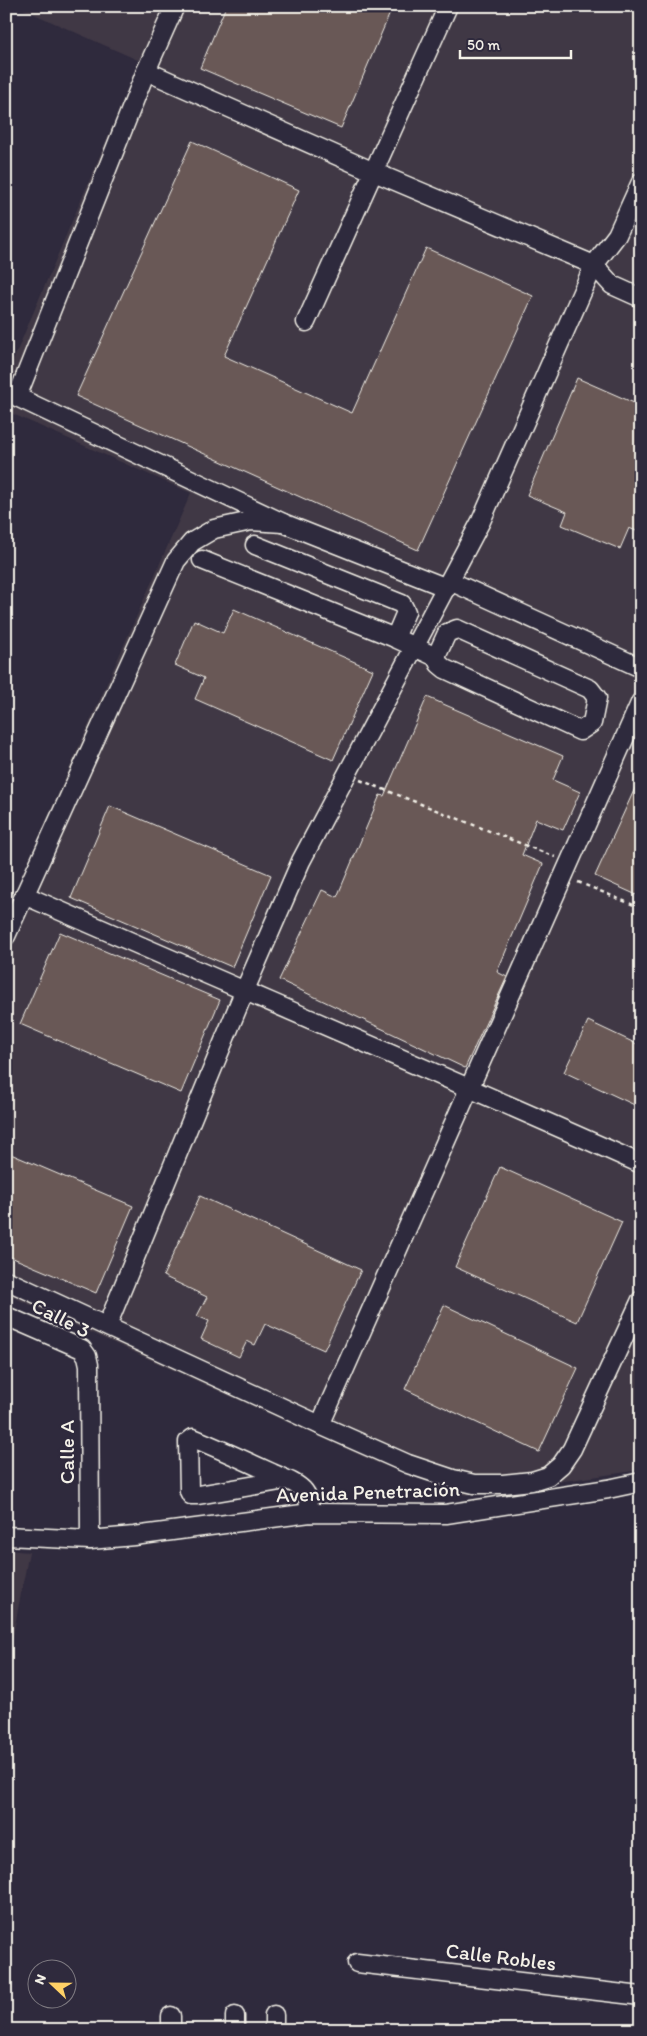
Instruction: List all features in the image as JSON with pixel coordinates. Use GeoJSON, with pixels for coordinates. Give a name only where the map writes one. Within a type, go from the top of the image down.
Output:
{"type":"FeatureCollection","features":[{"type":"Feature","properties":{"kind":"street"},"geometry":{"type":"LineString","coordinates":[[175,6],[146,71],[17,397],[283,523],[448,584],[641,668]]}},
{"type":"Feature","properties":{"kind":"street"},"geometry":{"type":"LineString","coordinates":[[306,322],[448,6]]}},
{"type":"Feature","properties":{"kind":"street"},"geometry":{"type":"LineString","coordinates":[[146,71],[374,172],[594,265],[612,285],[641,298]]}},
{"type":"Feature","properties":{"kind":"street"},"geometry":{"type":"LineString","coordinates":[[107,1326],[244,992],[301,861],[482,521],[594,265],[617,235],[641,182]]}},
{"type":"Feature","properties":{"kind":"street"},"geometry":{"type":"LineString","coordinates":[[6,936],[176,561],[192,542],[214,529],[251,521],[283,523]]}},
{"type":"Feature","properties":{"kind":"street"},"geometry":{"type":"LineString","coordinates":[[255,545],[402,604],[406,612],[395,638]]}},
{"type":"Feature","properties":{"kind":"street"},"geometry":{"type":"LineString","coordinates":[[202,560],[395,638],[436,657],[439,664],[445,669],[580,731],[592,723],[597,698],[590,689],[458,629],[447,633],[436,657]]}},
{"type":"Feature","properties":{"kind":"street"},"geometry":{"type":"LineString","coordinates":[[320,1425],[641,701]]}},
{"type":"Feature","properties":{"kind":"street"},"geometry":{"type":"LineString","coordinates":[[24,895],[244,992],[469,1087],[641,1164]]}},
{"type":"Feature","properties":{"kind":"street"},"geometry":{"type":"LineString","coordinates":[[6,1280],[408,1464],[474,1484],[532,1481],[548,1476],[561,1465],[572,1449],[641,1300]]}},
{"type":"Feature","properties":{"kind":"street","name":"Calle 3"},"geometry":{"type":"LineString","coordinates":[[6,1316],[82,1349],[87,1356],[89,1365]]}},
{"type":"Feature","properties":{"kind":"street","name":"Calle A"},"geometry":{"type":"LineString","coordinates":[[89,1365],[90,1540]]}},
{"type":"Feature","properties":{"kind":"street"},"geometry":{"type":"LineString","coordinates":[[286,1480],[198,1495],[191,1494],[189,1491],[188,1440],[193,1438],[286,1480],[304,1491],[307,1496],[310,1513]]}},
{"type":"Feature","properties":{"kind":"street","name":"Avenida Penetración"},"geometry":{"type":"LineString","coordinates":[[6,1536],[90,1540],[310,1513],[446,1514],[608,1489],[641,1482]]}},
{"type":"Feature","properties":{"kind":"street","name":"Calle Robles"},"geometry":{"type":"LineString","coordinates":[[357,1963],[641,1996]]}},
{"type":"Feature","properties":{"kind":"path"},"geometry":{"type":"LineString","coordinates":[[347,774],[566,869],[641,908]]}},
{"type":"Feature","properties":{"kind":"shaded area"},"geometry":{"type":"Polygon","coordinates":[[[16,6],[641,6],[641,1470],[465,1495],[375,1462],[6,1294],[6,912],[191,493],[6,411],[6,377],[140,61],[16,6]]]}},
{"type":"Feature","properties":{"kind":"shaded area"},"geometry":{"type":"Polygon","coordinates":[[[6,1550],[29,1552],[6,1672],[6,1550]]]}},
{"type":"Feature","properties":{"kind":"building"},"geometry":{"type":"Polygon","coordinates":[[[226,6],[393,6],[341,128],[200,68],[226,6]]]}},
{"type":"Feature","properties":{"kind":"building"},"geometry":{"type":"Polygon","coordinates":[[[192,141],[299,190],[224,356],[352,413],[426,248],[533,296],[418,550],[76,396],[192,141]]]}},
{"type":"Feature","properties":{"kind":"building"},"geometry":{"type":"Polygon","coordinates":[[[577,378],[641,406],[641,533],[629,528],[620,549],[562,525],[567,512],[527,495],[577,378]]]}},
{"type":"Feature","properties":{"kind":"building"},"geometry":{"type":"Polygon","coordinates":[[[234,609],[373,670],[333,760],[195,699],[204,678],[175,665],[194,620],[223,633],[234,609]]]}},
{"type":"Feature","properties":{"kind":"building"},"geometry":{"type":"Polygon","coordinates":[[[427,697],[563,756],[553,780],[580,792],[563,830],[536,819],[522,855],[543,864],[497,972],[507,977],[465,1068],[279,980],[322,890],[337,897],[380,795],[384,796],[427,697]]]}},
{"type":"Feature","properties":{"kind":"building"},"geometry":{"type":"Polygon","coordinates":[[[641,775],[641,897],[595,876],[641,775]]]}},
{"type":"Feature","properties":{"kind":"building"},"geometry":{"type":"Polygon","coordinates":[[[110,806],[271,875],[232,967],[71,898],[110,806]]]}},
{"type":"Feature","properties":{"kind":"building"},"geometry":{"type":"Polygon","coordinates":[[[60,932],[220,1000],[181,1093],[20,1024],[60,932]]]}},
{"type":"Feature","properties":{"kind":"building"},"geometry":{"type":"Polygon","coordinates":[[[588,1021],[641,1046],[641,1108],[564,1072],[588,1021]]]}},
{"type":"Feature","properties":{"kind":"building"},"geometry":{"type":"Polygon","coordinates":[[[6,1152],[133,1206],[96,1293],[6,1255],[6,1152]]]}},
{"type":"Feature","properties":{"kind":"building"},"geometry":{"type":"Polygon","coordinates":[[[500,1167],[622,1222],[577,1322],[455,1267],[500,1167]]]}},
{"type":"Feature","properties":{"kind":"building"},"geometry":{"type":"Polygon","coordinates":[[[200,1196],[361,1270],[324,1350],[265,1324],[255,1345],[247,1341],[239,1357],[201,1339],[209,1321],[197,1316],[207,1297],[163,1276],[200,1196]]]}},
{"type":"Feature","properties":{"kind":"building"},"geometry":{"type":"Polygon","coordinates":[[[444,1305],[578,1368],[539,1452],[405,1389],[444,1305]]]}}]}
